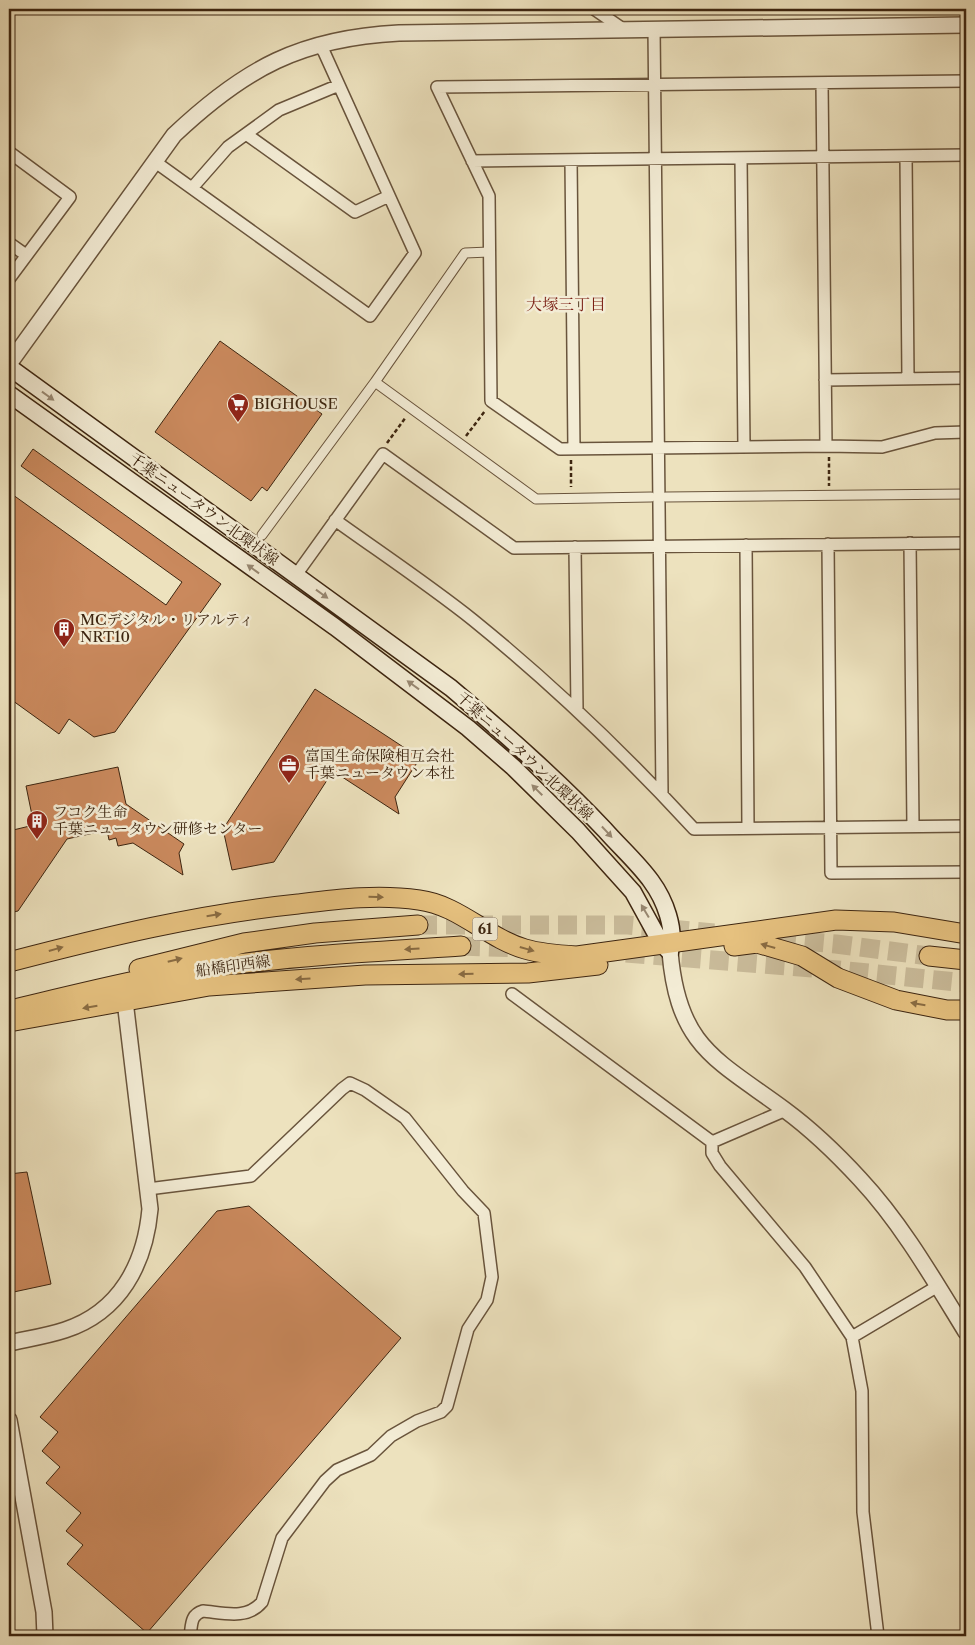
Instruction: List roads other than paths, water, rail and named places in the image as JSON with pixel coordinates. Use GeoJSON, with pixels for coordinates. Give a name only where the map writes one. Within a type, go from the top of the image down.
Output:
{"type":"FeatureCollection","features":[{"type":"Feature","properties":{"kind":"main road","name":"千葉ニュータウン北環状線"},"geometry":{"type":"LineString","coordinates":[[9,366],[451,688],[570,794],[651,881],[667,911],[668,946]]}},
{"type":"Feature","properties":{"kind":"main road","name":"千葉ニュータウン北環状線"},"geometry":{"type":"LineString","coordinates":[[9,394],[422,691],[513,767],[578,831],[633,892],[668,946]]}},
{"type":"Feature","properties":{"kind":"main road","name":"61"},"geometry":{"type":"LineString","coordinates":[[9,962],[90,940],[175,921],[250,909],[365,896],[412,899],[439,904],[524,949],[549,954],[577,956],[668,946],[836,920],[894,922],[966,934]]}},
{"type":"Feature","properties":{"kind":"main road","name":"船橋印西線"},"geometry":{"type":"LineString","coordinates":[[9,1002],[244,943],[315,933],[418,925]]}},
{"type":"Feature","properties":{"kind":"main road"},"geometry":{"type":"LineString","coordinates":[[668,946],[757,943],[802,956],[838,978],[896,1000],[947,1010],[966,1010]]}},
{"type":"Feature","properties":{"kind":"main road","name":"船橋印西線"},"geometry":{"type":"LineString","coordinates":[[9,1010],[106,987],[229,965],[337,954],[461,946]]}},
{"type":"Feature","properties":{"kind":"main road","name":"61"},"geometry":{"type":"LineString","coordinates":[[9,1022],[209,986],[365,975],[528,973],[583,967],[668,946]]}},
{"type":"Feature","properties":{"kind":"main road"},"geometry":{"type":"LineString","coordinates":[[929,956],[966,960]]}},
{"type":"Feature","properties":{"kind":"street"},"geometry":{"type":"LineString","coordinates":[[594,9],[624,29]]}},
{"type":"Feature","properties":{"kind":"street"},"geometry":{"type":"LineString","coordinates":[[9,366],[174,135],[191,118],[244,77],[268,64],[318,45],[366,34],[654,28],[966,25]]}},
{"type":"Feature","properties":{"kind":"street"},"geometry":{"type":"LineString","coordinates":[[654,28],[662,794]]}},
{"type":"Feature","properties":{"kind":"street"},"geometry":{"type":"LineString","coordinates":[[154,161],[370,316],[416,253],[339,85],[318,45]]}},
{"type":"Feature","properties":{"kind":"street"},"geometry":{"type":"LineString","coordinates":[[966,81],[437,87],[489,196],[491,401],[560,449],[882,447],[935,433],[966,432]]}},
{"type":"Feature","properties":{"kind":"street"},"geometry":{"type":"LineString","coordinates":[[822,83],[826,446]]}},
{"type":"Feature","properties":{"kind":"street"},"geometry":{"type":"LineString","coordinates":[[192,188],[228,147],[279,110],[339,85]]}},
{"type":"Feature","properties":{"kind":"street"},"geometry":{"type":"LineString","coordinates":[[246,134],[355,212],[389,196]]}},
{"type":"Feature","properties":{"kind":"street"},"geometry":{"type":"LineString","coordinates":[[9,152],[70,197],[9,279]]}},
{"type":"Feature","properties":{"kind":"street"},"geometry":{"type":"LineString","coordinates":[[472,161],[966,155]]}},
{"type":"Feature","properties":{"kind":"street"},"geometry":{"type":"LineString","coordinates":[[906,156],[908,378]]}},
{"type":"Feature","properties":{"kind":"street"},"geometry":{"type":"LineString","coordinates":[[741,158],[744,447]]}},
{"type":"Feature","properties":{"kind":"street"},"geometry":{"type":"LineString","coordinates":[[571,160],[572,449]]}},
{"type":"Feature","properties":{"kind":"street"},"geometry":{"type":"LineString","coordinates":[[9,242],[26,255]]}},
{"type":"Feature","properties":{"kind":"street"},"geometry":{"type":"LineString","coordinates":[[262,535],[375,382],[465,252],[489,252]]}},
{"type":"Feature","properties":{"kind":"street"},"geometry":{"type":"LineString","coordinates":[[825,380],[966,378]]}},
{"type":"Feature","properties":{"kind":"street"},"geometry":{"type":"LineString","coordinates":[[375,382],[536,499],[651,497]]}},
{"type":"Feature","properties":{"kind":"street"},"geometry":{"type":"LineString","coordinates":[[278,587],[293,573],[335,520],[383,454],[514,548],[966,543]]}},
{"type":"Feature","properties":{"kind":"street"},"geometry":{"type":"LineString","coordinates":[[666,497],[966,494]]}},
{"type":"Feature","properties":{"kind":"street"},"geometry":{"type":"LineString","coordinates":[[335,520],[472,619],[577,710],[640,770],[694,829],[966,826]]}},
{"type":"Feature","properties":{"kind":"street"},"geometry":{"type":"LineString","coordinates":[[828,544],[831,873],[966,872]]}},
{"type":"Feature","properties":{"kind":"street"},"geometry":{"type":"LineString","coordinates":[[910,544],[913,826]]}},
{"type":"Feature","properties":{"kind":"street"},"geometry":{"type":"LineString","coordinates":[[746,545],[748,828]]}},
{"type":"Feature","properties":{"kind":"street"},"geometry":{"type":"LineString","coordinates":[[575,547],[577,710]]}},
{"type":"Feature","properties":{"kind":"street"},"geometry":{"type":"LineString","coordinates":[[668,946],[678,1002],[691,1030],[703,1047],[731,1072],[786,1110],[826,1144],[862,1181],[888,1213],[938,1286],[966,1332]]}},
{"type":"Feature","properties":{"kind":"street"},"geometry":{"type":"LineString","coordinates":[[512,994],[712,1142]]}},
{"type":"Feature","properties":{"kind":"street"},"geometry":{"type":"LineString","coordinates":[[9,1343],[66,1330],[98,1314],[122,1291],[139,1262],[148,1234],[150,1209],[125,1001]]}},
{"type":"Feature","properties":{"kind":"street"},"geometry":{"type":"LineString","coordinates":[[148,1189],[252,1176],[350,1083],[365,1090],[405,1118],[463,1191],[484,1213],[492,1277],[487,1300],[468,1329],[447,1406],[441,1412],[417,1421],[391,1436],[372,1455],[336,1470],[325,1481],[282,1538],[262,1602],[257,1608],[248,1614],[203,1611],[197,1613],[192,1618],[190,1636]]}},
{"type":"Feature","properties":{"kind":"street"},"geometry":{"type":"LineString","coordinates":[[712,1142],[786,1110]]}},
{"type":"Feature","properties":{"kind":"street"},"geometry":{"type":"LineString","coordinates":[[712,1142],[712,1153],[720,1166],[805,1267],[852,1337],[862,1391],[863,1512],[878,1636]]}},
{"type":"Feature","properties":{"kind":"street"},"geometry":{"type":"LineString","coordinates":[[852,1337],[938,1286]]}},
{"type":"Feature","properties":{"kind":"street"},"geometry":{"type":"LineString","coordinates":[[9,1420],[44,1612],[45,1636]]}},
{"type":"Feature","properties":{"kind":"tunnel"},"geometry":{"type":"LineString","coordinates":[[418,925],[628,925],[714,933]]}},
{"type":"Feature","properties":{"kind":"tunnel"},"geometry":{"type":"LineString","coordinates":[[749,936],[836,944],[929,956]]}},
{"type":"Feature","properties":{"kind":"tunnel"},"geometry":{"type":"LineString","coordinates":[[461,946],[521,948]]}},
{"type":"Feature","properties":{"kind":"tunnel"},"geometry":{"type":"LineString","coordinates":[[626,953],[838,970],[966,983]]}},
{"type":"Feature","properties":{"kind":"place","name":"BIGHOUSE"},"geometry":{"type":"Point","coordinates":[238,423]}},
{"type":"Feature","properties":{"kind":"place","name":"MCデジタル・リアルティ NRT10"},"geometry":{"type":"Point","coordinates":[64,648]}},
{"type":"Feature","properties":{"kind":"place","name":"富国生命保険相互会社 千葉ニュータウン本社"},"geometry":{"type":"Point","coordinates":[289,784]}},
{"type":"Feature","properties":{"kind":"place","name":"フコク生命 千葉ニュータウン研修センター"},"geometry":{"type":"Point","coordinates":[37,840]}},
{"type":"Feature","properties":{"kind":"district","name":"大塚三丁目"},"geometry":{"type":"Point","coordinates":[566,304]}}]}
